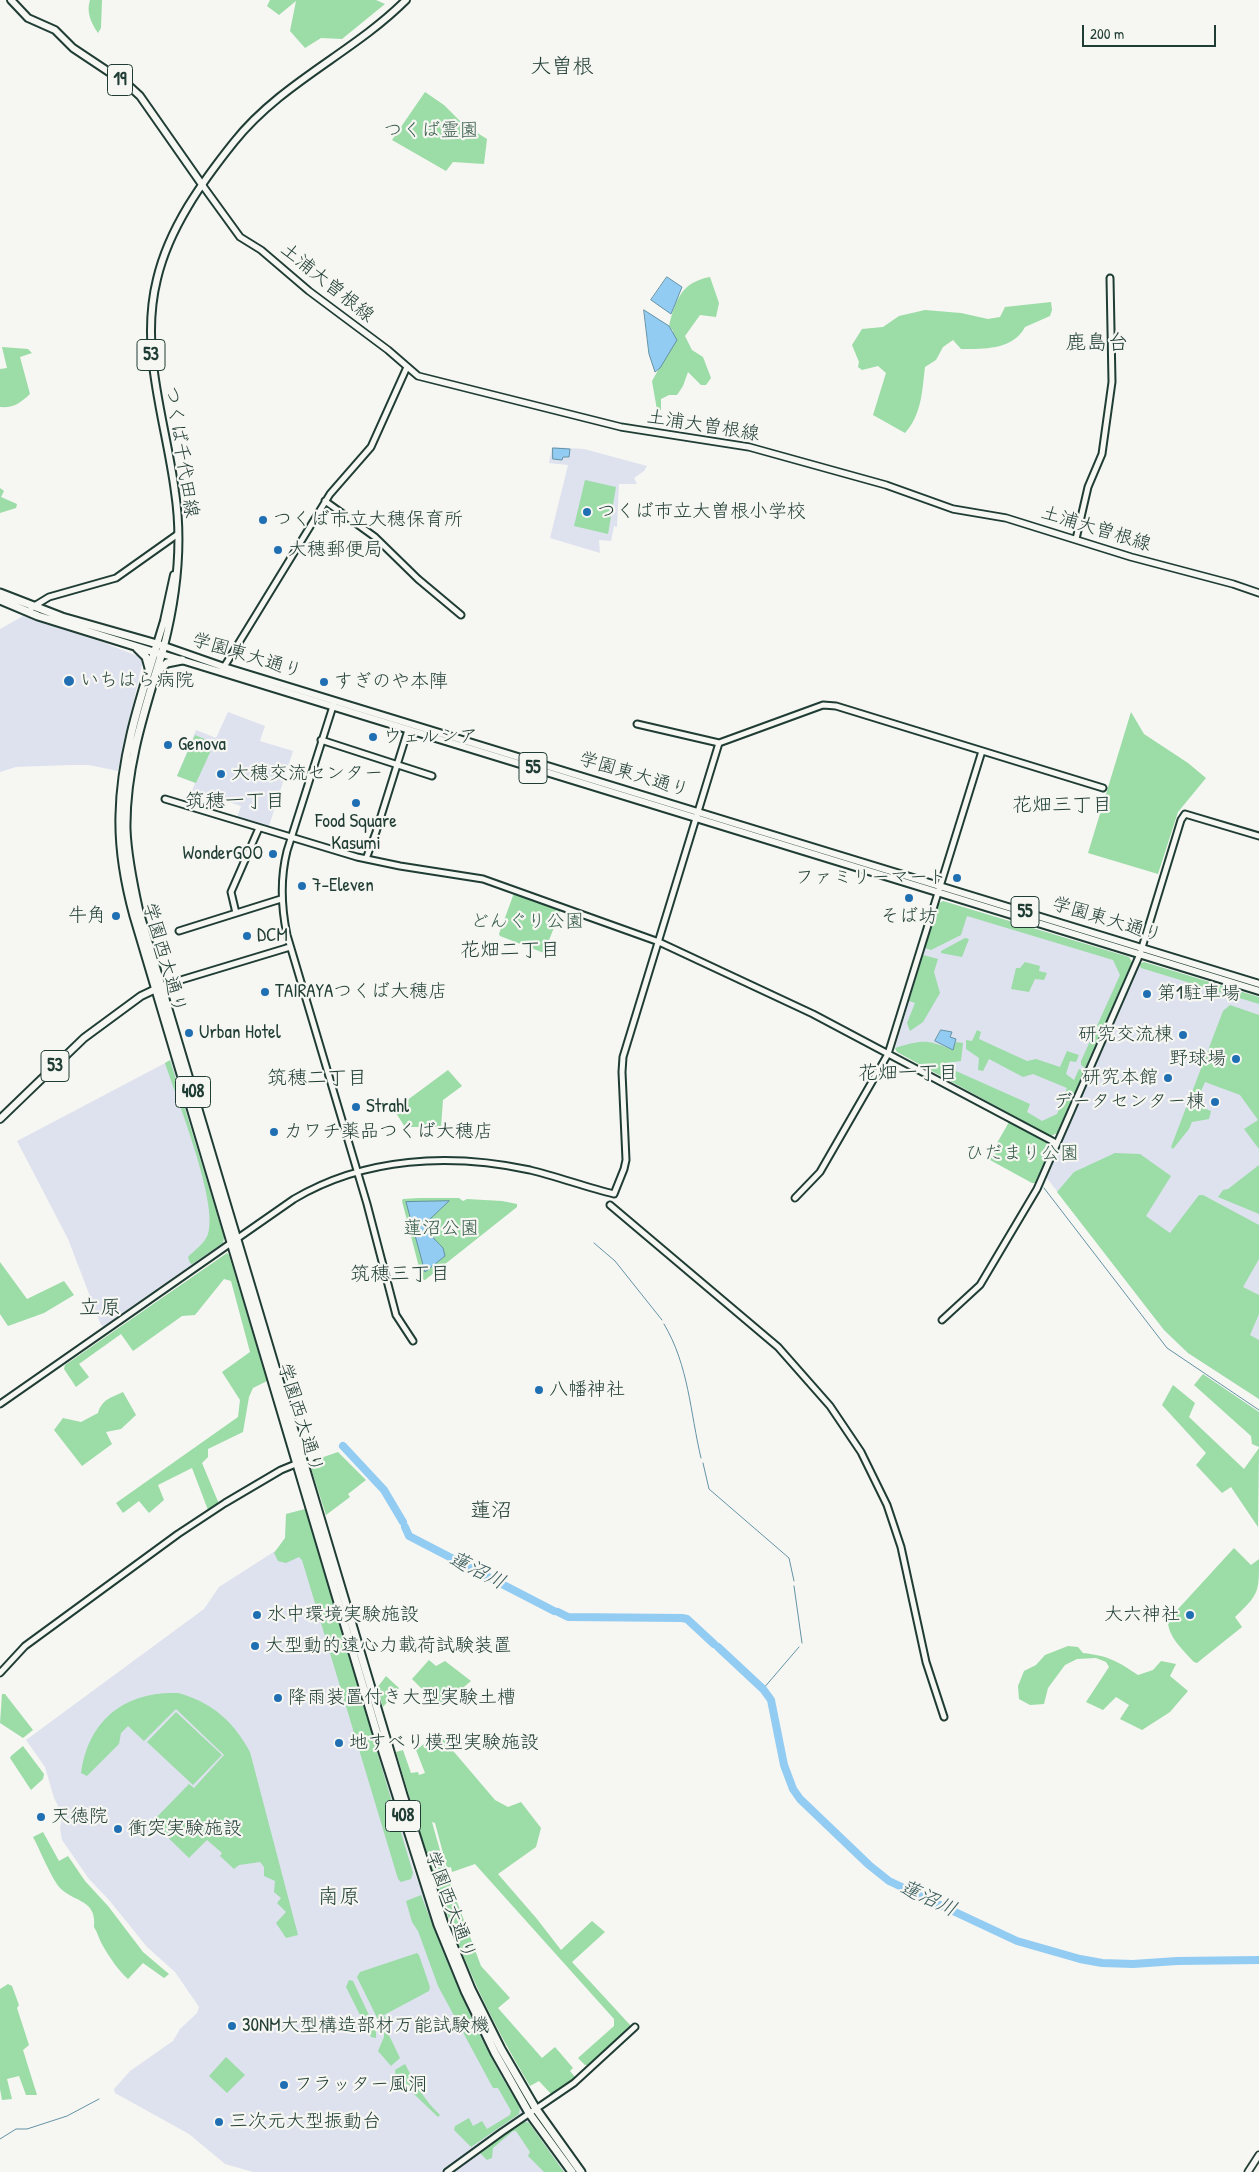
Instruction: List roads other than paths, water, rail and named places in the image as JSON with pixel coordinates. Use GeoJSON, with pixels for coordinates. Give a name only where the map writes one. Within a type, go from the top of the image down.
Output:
{"type":"FeatureCollection","features":[{"type":"Feature","properties":{"kind":"highway","name":"学園東大通り"},"geometry":{"type":"LineString","coordinates":[[0,593],[93,626],[161,645]]}},
{"type":"Feature","properties":{"kind":"highway","name":"学園東大通り"},"geometry":{"type":"LineString","coordinates":[[0,600],[26,611],[158,653]]}},
{"type":"Feature","properties":{"kind":"highway","name":"学園西大通り"},"geometry":{"type":"LineString","coordinates":[[161,645],[132,763],[128,788],[126,828],[135,892],[158,987],[300,1463],[376,1730],[438,1925],[480,2021],[532,2111],[572,2172]]}},
{"type":"Feature","properties":{"kind":"highway"},"geometry":{"type":"LineString","coordinates":[[135,647],[146,657],[153,672],[167,663],[182,660]]}},
{"type":"Feature","properties":{"kind":"highway","name":"学園西大通り"},"geometry":{"type":"LineString","coordinates":[[532,2111],[581,2172]]}},
{"type":"Feature","properties":{"kind":"main road","name":"19"},"geometry":{"type":"LineString","coordinates":[[11,0],[28,18],[55,30],[73,48],[136,92],[202,186]]}},
{"type":"Feature","properties":{"kind":"main road","name":"つくば千代田線"},"geometry":{"type":"LineString","coordinates":[[161,645],[173,584],[178,534],[176,493],[151,359],[152,311],[156,280],[164,254],[178,224],[202,186],[235,141],[267,107],[299,80],[362,38],[406,0]]}},
{"type":"Feature","properties":{"kind":"main road","name":"土浦大曽根線"},"geometry":{"type":"LineString","coordinates":[[202,186],[240,237],[262,250],[309,291],[388,350],[418,376],[621,427],[749,447],[869,480],[953,509],[1006,518],[1132,557],[1233,584],[1259,593]]}},
{"type":"Feature","properties":{"kind":"main road","name":"学園東大通り"},"geometry":{"type":"LineString","coordinates":[[161,645],[408,730],[698,816]]}},
{"type":"Feature","properties":{"kind":"main road","name":"学園東大通り"},"geometry":{"type":"LineString","coordinates":[[158,653],[333,704],[1141,951],[1259,984]]}},
{"type":"Feature","properties":{"kind":"main road","name":"学園東大通り"},"geometry":{"type":"LineString","coordinates":[[1141,951],[1259,991]]}},
{"type":"Feature","properties":{"kind":"main road","name":"53"},"geometry":{"type":"LineString","coordinates":[[0,1119],[84,1038],[136,999],[158,987]]}},
{"type":"Feature","properties":{"kind":"main road"},"geometry":{"type":"LineString","coordinates":[[1248,2172],[1259,2155]]}},
{"type":"Feature","properties":{"kind":"street"},"geometry":{"type":"LineString","coordinates":[[1076,540],[1088,487],[1102,454],[1112,382],[1110,278]]}},
{"type":"Feature","properties":{"kind":"street"},"geometry":{"type":"LineString","coordinates":[[224,667],[325,501],[340,480],[370,447],[407,367]]}},
{"type":"Feature","properties":{"kind":"street"},"geometry":{"type":"LineString","coordinates":[[325,501],[375,536],[418,579],[461,615]]}},
{"type":"Feature","properties":{"kind":"street"},"geometry":{"type":"LineString","coordinates":[[26,611],[54,595],[116,578],[178,534]]}},
{"type":"Feature","properties":{"kind":"street"},"geometry":{"type":"LineString","coordinates":[[333,704],[284,862],[281,899],[290,947],[357,1171],[396,1315],[413,1341]]}},
{"type":"Feature","properties":{"kind":"street"},"geometry":{"type":"LineString","coordinates":[[637,724],[720,743],[823,705],[836,706],[1103,788]]}},
{"type":"Feature","properties":{"kind":"street"},"geometry":{"type":"LineString","coordinates":[[366,859],[408,730]]}},
{"type":"Feature","properties":{"kind":"street"},"geometry":{"type":"LineString","coordinates":[[321,740],[432,776]]}},
{"type":"Feature","properties":{"kind":"street"},"geometry":{"type":"LineString","coordinates":[[0,1404],[311,1189],[357,1171],[402,1162],[477,1163],[530,1170],[614,1194],[626,1160],[623,1057],[720,743]]}},
{"type":"Feature","properties":{"kind":"street"},"geometry":{"type":"LineString","coordinates":[[795,1198],[820,1172],[888,1054],[982,751]]}},
{"type":"Feature","properties":{"kind":"street"},"geometry":{"type":"LineString","coordinates":[[164,799],[366,859],[484,879],[659,942],[813,1014],[1056,1143]]}},
{"type":"Feature","properties":{"kind":"street"},"geometry":{"type":"LineString","coordinates":[[942,1320],[965,1300],[987,1275],[1037,1188],[1141,951],[1181,820],[1185,814],[1259,836]]}},
{"type":"Feature","properties":{"kind":"street"},"geometry":{"type":"LineString","coordinates":[[236,913],[231,892],[259,828]]}},
{"type":"Feature","properties":{"kind":"street"},"geometry":{"type":"LineString","coordinates":[[179,930],[281,899]]}},
{"type":"Feature","properties":{"kind":"street"},"geometry":{"type":"LineString","coordinates":[[158,987],[290,947]]}},
{"type":"Feature","properties":{"kind":"street"},"geometry":{"type":"LineString","coordinates":[[610,1205],[778,1347],[830,1406],[862,1452],[887,1505],[898,1538],[926,1662],[944,1717]]}},
{"type":"Feature","properties":{"kind":"street"},"geometry":{"type":"LineString","coordinates":[[0,1673],[24,1646],[178,1534],[225,1503],[282,1470],[300,1463]]}},
{"type":"Feature","properties":{"kind":"street"},"geometry":{"type":"LineString","coordinates":[[447,2172],[474,2151],[574,2083],[636,2027]]}},
{"type":"Feature","properties":{"kind":"water"},"geometry":{"type":"Polygon","coordinates":[[[667,277],[682,287],[671,314],[651,300],[667,277]]]}},
{"type":"Feature","properties":{"kind":"water"},"geometry":{"type":"Polygon","coordinates":[[[644,310],[669,326],[677,340],[660,368],[655,372],[649,354],[644,310]]]}},
{"type":"Feature","properties":{"kind":"water"},"geometry":{"type":"Polygon","coordinates":[[[553,448],[570,449],[569,457],[563,457],[562,460],[553,459],[553,448]]]}},
{"type":"Feature","properties":{"kind":"water"},"geometry":{"type":"Polygon","coordinates":[[[941,1030],[952,1032],[950,1037],[956,1039],[953,1050],[935,1041],[941,1030]]]}},
{"type":"Feature","properties":{"kind":"water"},"geometry":{"type":"Polygon","coordinates":[[[449,1201],[429,1220],[430,1233],[443,1248],[445,1256],[425,1272],[406,1202],[449,1201]]]}},
{"type":"Feature","properties":{"kind":"waterway"},"geometry":{"type":"LineString","coordinates":[[1044,1188],[1167,1348],[1259,1410]]}},
{"type":"Feature","properties":{"kind":"waterway"},"geometry":{"type":"LineString","coordinates":[[594,1243],[615,1261],[662,1320]]}},
{"type":"Feature","properties":{"kind":"waterway"},"geometry":{"type":"LineString","coordinates":[[664,1324],[679,1356],[684,1373],[701,1458]]}},
{"type":"Feature","properties":{"kind":"waterway","name":"蓮沼川"},"geometry":{"type":"LineString","coordinates":[[343,1446],[384,1490],[403,1522]]}},
{"type":"Feature","properties":{"kind":"waterway"},"geometry":{"type":"LineString","coordinates":[[703,1463],[709,1489],[789,1558],[794,1581]]}},
{"type":"Feature","properties":{"kind":"waterway","name":"蓮沼川"},"geometry":{"type":"LineString","coordinates":[[405,1527],[409,1536],[554,1611]]}},
{"type":"Feature","properties":{"kind":"waterway"},"geometry":{"type":"LineString","coordinates":[[794,1586],[802,1643]]}},
{"type":"Feature","properties":{"kind":"waterway","name":"蓮沼川"},"geometry":{"type":"LineString","coordinates":[[558,1612],[568,1617],[687,1619],[714,1644]]}},
{"type":"Feature","properties":{"kind":"waterway","name":"蓮沼川"},"geometry":{"type":"LineString","coordinates":[[718,1647],[763,1689],[771,1700],[784,1765],[793,1789],[800,1799],[869,1865],[889,1881],[1017,1941],[1080,1959],[1102,1963],[1133,1964],[1177,1961],[1259,1960]]}},
{"type":"Feature","properties":{"kind":"waterway"},"geometry":{"type":"LineString","coordinates":[[763,1689],[799,1647]]}},
{"type":"Feature","properties":{"kind":"waterway"},"geometry":{"type":"LineString","coordinates":[[0,2139],[16,2129],[27,2129],[67,2116],[99,2099]]}},
{"type":"Feature","properties":{"kind":"place","name":"つくば市立大曽根小学校"},"geometry":{"type":"Point","coordinates":[587,512]}},
{"type":"Feature","properties":{"kind":"place","name":"つくば市立大穂保育所"},"geometry":{"type":"Point","coordinates":[263,520]}},
{"type":"Feature","properties":{"kind":"place","name":"大穂郵便局"},"geometry":{"type":"Point","coordinates":[278,550]}},
{"type":"Feature","properties":{"kind":"place","name":"いちはら病院"},"geometry":{"type":"Point","coordinates":[69,681]}},
{"type":"Feature","properties":{"kind":"place","name":"すぎのや本陣"},"geometry":{"type":"Point","coordinates":[324,682]}},
{"type":"Feature","properties":{"kind":"place","name":"ウェルシア"},"geometry":{"type":"Point","coordinates":[373,737]}},
{"type":"Feature","properties":{"kind":"place","name":"Genova"},"geometry":{"type":"Point","coordinates":[168,745]}},
{"type":"Feature","properties":{"kind":"place","name":"大穂交流センター"},"geometry":{"type":"Point","coordinates":[221,774]}},
{"type":"Feature","properties":{"kind":"place","name":"Food Square Kasumi"},"geometry":{"type":"Point","coordinates":[356,803]}},
{"type":"Feature","properties":{"kind":"place","name":"WonderGOO"},"geometry":{"type":"Point","coordinates":[273,854]}},
{"type":"Feature","properties":{"kind":"place","name":"ファミリーマート"},"geometry":{"type":"Point","coordinates":[957,878]}},
{"type":"Feature","properties":{"kind":"place","name":"7-Eleven"},"geometry":{"type":"Point","coordinates":[302,886]}},
{"type":"Feature","properties":{"kind":"place","name":"そば坊"},"geometry":{"type":"Point","coordinates":[909,898]}},
{"type":"Feature","properties":{"kind":"place","name":"牛角"},"geometry":{"type":"Point","coordinates":[116,916]}},
{"type":"Feature","properties":{"kind":"place","name":"DCM"},"geometry":{"type":"Point","coordinates":[247,936]}},
{"type":"Feature","properties":{"kind":"place","name":"TAIRAYAつくば大穂店"},"geometry":{"type":"Point","coordinates":[265,992]}},
{"type":"Feature","properties":{"kind":"place","name":"第1駐車場"},"geometry":{"type":"Point","coordinates":[1147,994]}},
{"type":"Feature","properties":{"kind":"place","name":"Urban Hotel"},"geometry":{"type":"Point","coordinates":[189,1033]}},
{"type":"Feature","properties":{"kind":"place","name":"研究交流棟"},"geometry":{"type":"Point","coordinates":[1183,1035]}},
{"type":"Feature","properties":{"kind":"place","name":"野球場"},"geometry":{"type":"Point","coordinates":[1236,1059]}},
{"type":"Feature","properties":{"kind":"place","name":"研究本館"},"geometry":{"type":"Point","coordinates":[1168,1078]}},
{"type":"Feature","properties":{"kind":"place","name":"データセンター棟"},"geometry":{"type":"Point","coordinates":[1215,1102]}},
{"type":"Feature","properties":{"kind":"place","name":"Strahl"},"geometry":{"type":"Point","coordinates":[356,1107]}},
{"type":"Feature","properties":{"kind":"place","name":"カワチ薬品つくば大穂店"},"geometry":{"type":"Point","coordinates":[274,1132]}},
{"type":"Feature","properties":{"kind":"place","name":"八幡神社"},"geometry":{"type":"Point","coordinates":[539,1390]}},
{"type":"Feature","properties":{"kind":"place","name":"水中環境実験施設"},"geometry":{"type":"Point","coordinates":[257,1615]}},
{"type":"Feature","properties":{"kind":"place","name":"大六神社"},"geometry":{"type":"Point","coordinates":[1190,1615]}},
{"type":"Feature","properties":{"kind":"place","name":"大型動的遠心力載荷試験装置"},"geometry":{"type":"Point","coordinates":[255,1646]}},
{"type":"Feature","properties":{"kind":"place","name":"降雨装置付き大型実験土槽"},"geometry":{"type":"Point","coordinates":[278,1698]}},
{"type":"Feature","properties":{"kind":"place","name":"地すべり模型実験施設"},"geometry":{"type":"Point","coordinates":[339,1743]}},
{"type":"Feature","properties":{"kind":"place","name":"天徳院"},"geometry":{"type":"Point","coordinates":[41,1817]}},
{"type":"Feature","properties":{"kind":"place","name":"衝突実験施設"},"geometry":{"type":"Point","coordinates":[118,1829]}},
{"type":"Feature","properties":{"kind":"place","name":"30NM大型構造部材万能試験機"},"geometry":{"type":"Point","coordinates":[232,2026]}},
{"type":"Feature","properties":{"kind":"place","name":"フラッター風洞"},"geometry":{"type":"Point","coordinates":[284,2085]}},
{"type":"Feature","properties":{"kind":"place","name":"三次元大型振動台"},"geometry":{"type":"Point","coordinates":[219,2122]}},
{"type":"Feature","properties":{"kind":"district","name":"大曽根"},"geometry":{"type":"Point","coordinates":[562,67]}},
{"type":"Feature","properties":{"kind":"district","name":"鹿島台"},"geometry":{"type":"Point","coordinates":[1097,343]}},
{"type":"Feature","properties":{"kind":"district","name":"筑穂一丁目"},"geometry":{"type":"Point","coordinates":[235,802]}},
{"type":"Feature","properties":{"kind":"district","name":"花畑三丁目"},"geometry":{"type":"Point","coordinates":[1062,806]}},
{"type":"Feature","properties":{"kind":"district","name":"花畑二丁目"},"geometry":{"type":"Point","coordinates":[510,951]}},
{"type":"Feature","properties":{"kind":"district","name":"花畑一丁目"},"geometry":{"type":"Point","coordinates":[908,1074]}},
{"type":"Feature","properties":{"kind":"district","name":"筑穂二丁目"},"geometry":{"type":"Point","coordinates":[317,1079]}},
{"type":"Feature","properties":{"kind":"district","name":"筑穂三丁目"},"geometry":{"type":"Point","coordinates":[400,1275]}},
{"type":"Feature","properties":{"kind":"district","name":"立原"},"geometry":{"type":"Point","coordinates":[100,1308]}},
{"type":"Feature","properties":{"kind":"district","name":"蓮沼"},"geometry":{"type":"Point","coordinates":[491,1511]}},
{"type":"Feature","properties":{"kind":"district","name":"南原"},"geometry":{"type":"Point","coordinates":[339,1897]}},
{"type":"Feature","properties":{"kind":"park label","name":"つくば霊園"},"geometry":{"type":"Point","coordinates":[431,131]}},
{"type":"Feature","properties":{"kind":"park label","name":"どんぐり公園"},"geometry":{"type":"Point","coordinates":[527,922]}},
{"type":"Feature","properties":{"kind":"park label","name":"ひだまり公園"},"geometry":{"type":"Point","coordinates":[1022,1154]}},
{"type":"Feature","properties":{"kind":"park label","name":"蓮沼公園"},"geometry":{"type":"Point","coordinates":[441,1229]}}]}
